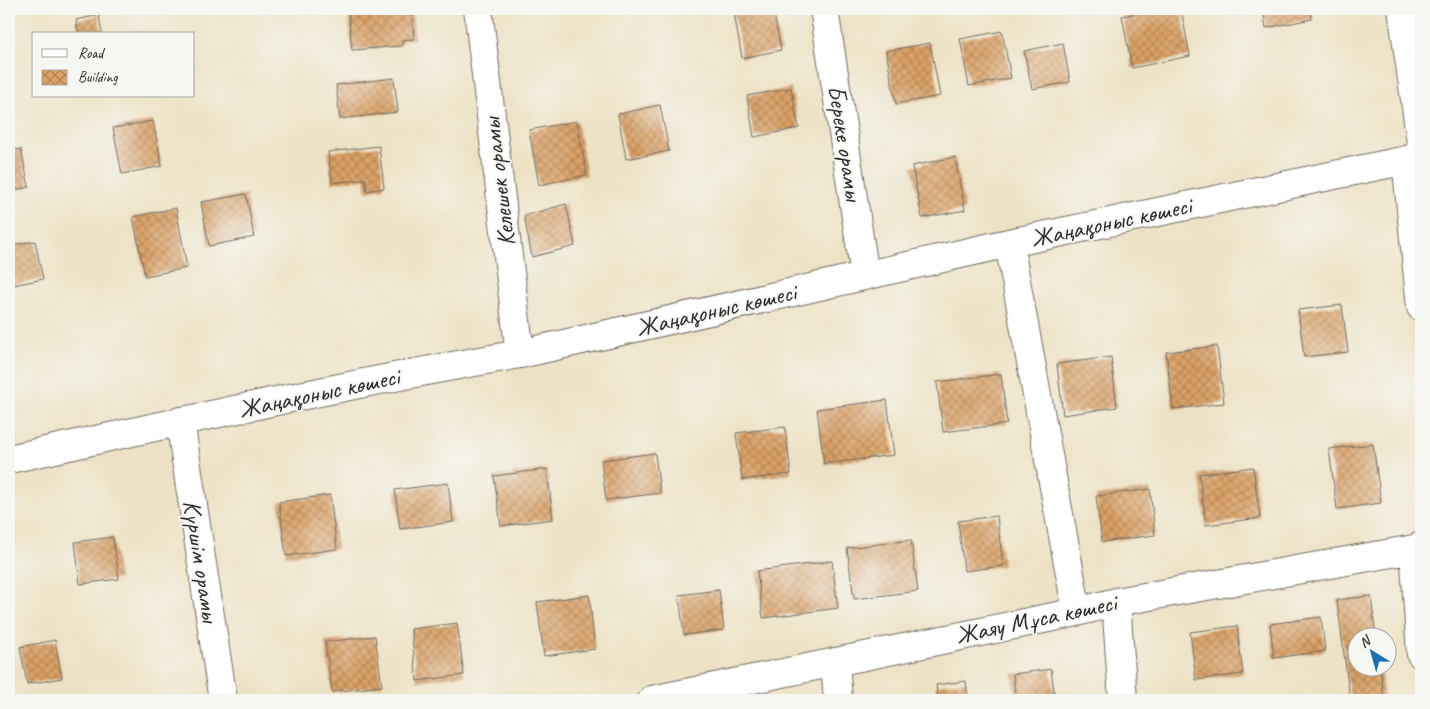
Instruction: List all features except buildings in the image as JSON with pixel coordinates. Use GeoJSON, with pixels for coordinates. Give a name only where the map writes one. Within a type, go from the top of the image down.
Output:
{"type":"FeatureCollection","features":[{"type":"Feature","properties":{"kind":"street","name":"Келешек орамы"},"geometry":{"type":"LineString","coordinates":[[478,9],[520,354]]}},
{"type":"Feature","properties":{"kind":"street","name":"Береке орамы"},"geometry":{"type":"LineString","coordinates":[[824,9],[865,276]]}},
{"type":"Feature","properties":{"kind":"street"},"geometry":{"type":"LineString","coordinates":[[1402,9],[1416,153],[1421,308]]}},
{"type":"Feature","properties":{"kind":"street","name":"Жаңақоныс көшесі"},"geometry":{"type":"LineString","coordinates":[[9,458],[180,421],[520,354],[1416,153]]}},
{"type":"Feature","properties":{"kind":"street"},"geometry":{"type":"LineString","coordinates":[[1009,243],[1077,612]]}},
{"type":"Feature","properties":{"kind":"street","name":"Күршім орамы"},"geometry":{"type":"LineString","coordinates":[[180,421],[222,700]]}},
{"type":"Feature","properties":{"kind":"street"},"geometry":{"type":"LineString","coordinates":[[1418,547],[1421,654]]}},
{"type":"Feature","properties":{"kind":"street","name":"Жаяу Мұса көшесі"},"geometry":{"type":"LineString","coordinates":[[652,700],[1077,612],[1116,602],[1418,547]]}},
{"type":"Feature","properties":{"kind":"street"},"geometry":{"type":"LineString","coordinates":[[1116,602],[1122,700]]}},
{"type":"Feature","properties":{"kind":"street"},"geometry":{"type":"LineString","coordinates":[[835,662],[838,700]]}}]}
